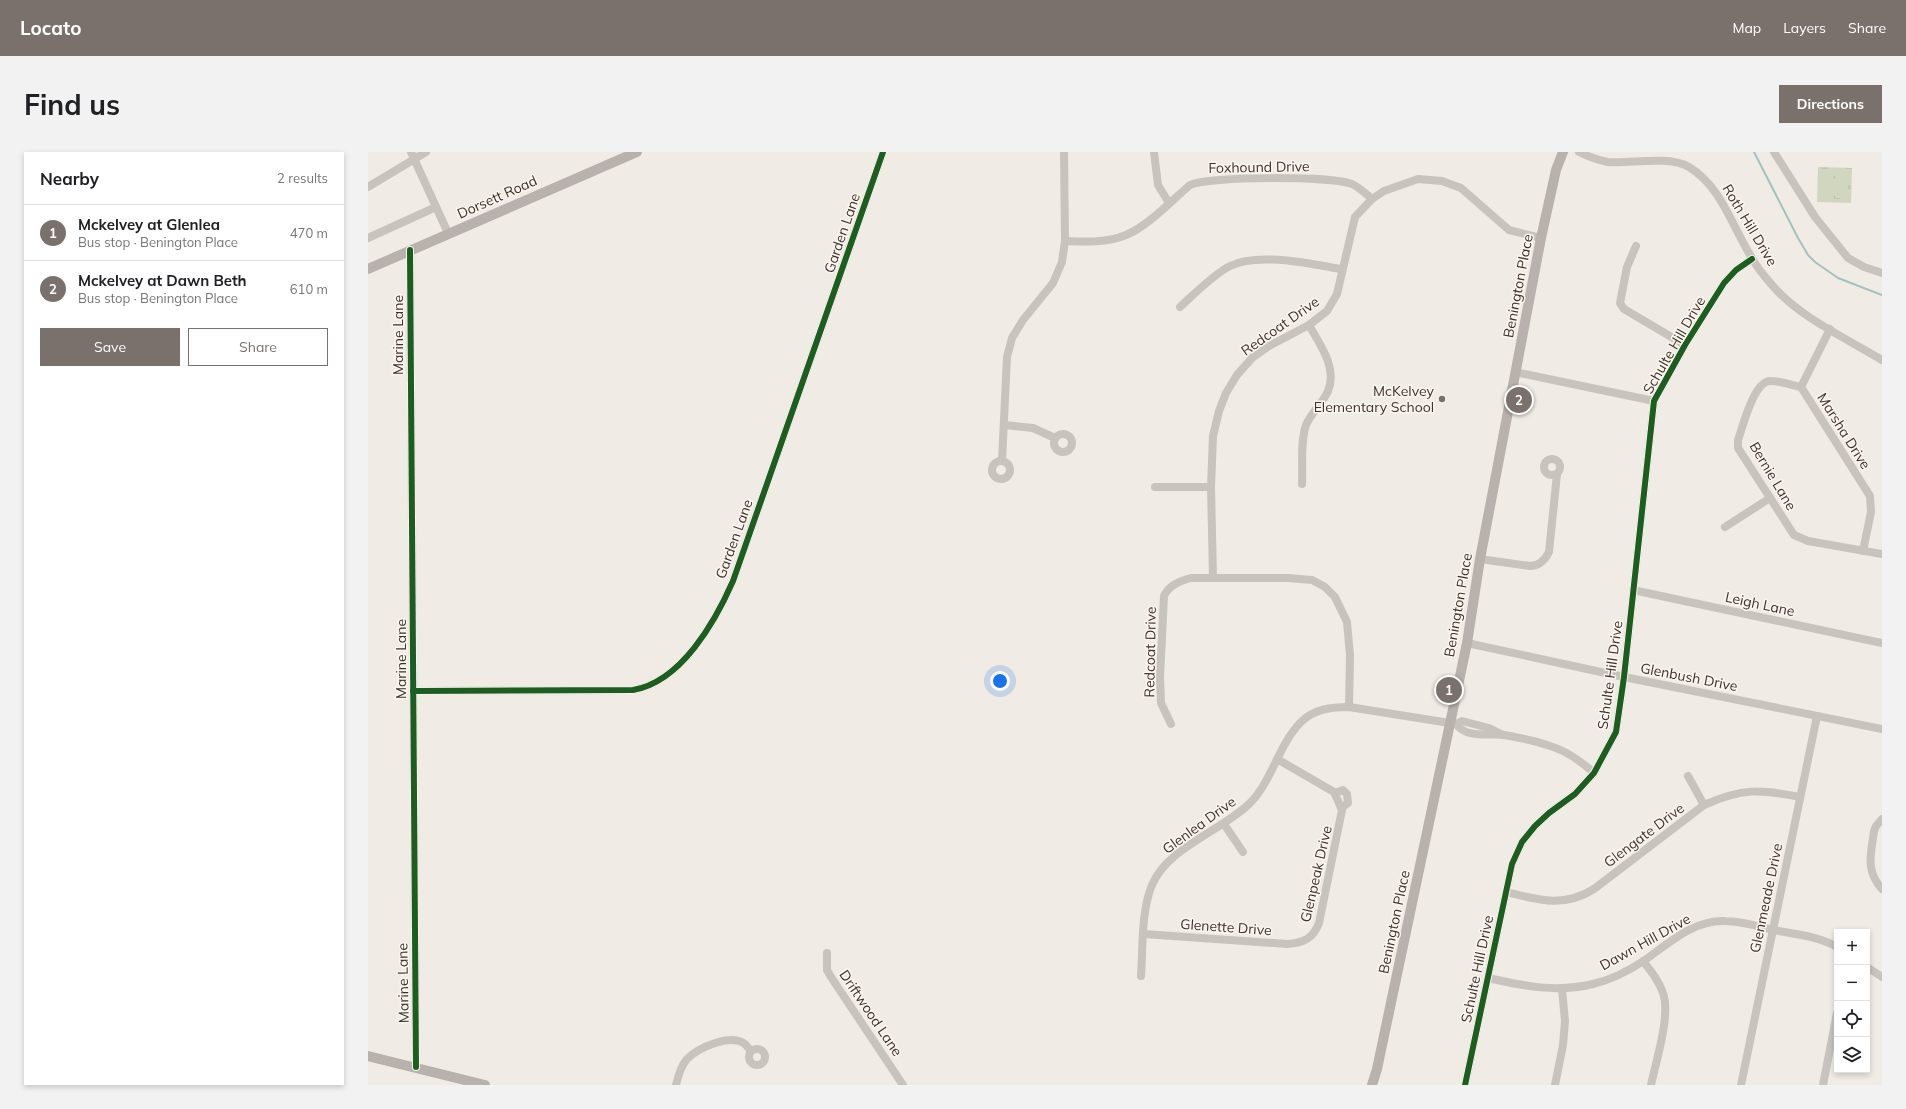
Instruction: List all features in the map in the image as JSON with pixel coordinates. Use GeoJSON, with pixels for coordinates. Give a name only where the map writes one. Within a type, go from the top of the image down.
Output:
{"type":"FeatureCollection","features":[{"type":"Feature","properties":{"kind":"main road","name":"Dorsett Road"},"geometry":{"type":"LineString","coordinates":[[368,269],[637,152]]}},
{"type":"Feature","properties":{"kind":"main road","name":"Benington Place"},"geometry":{"type":"LineString","coordinates":[[1372,1085],[1453,723],[1480,559],[1515,372],[1541,238],[1556,170],[1563,152]]}},
{"type":"Feature","properties":{"kind":"main road"},"geometry":{"type":"LineString","coordinates":[[368,1056],[485,1085]]}},
{"type":"Feature","properties":{"kind":"street"},"geometry":{"type":"LineString","coordinates":[[368,187],[413,156],[426,152]]}},
{"type":"Feature","properties":{"kind":"street","name":"Garden Lane"},"geometry":{"type":"LineString","coordinates":[[413,691],[633,690],[650,686],[659,681],[679,664],[713,621],[723,604],[883,152]]}},
{"type":"Feature","properties":{"kind":"street"},"geometry":{"type":"LineString","coordinates":[[1002,461],[1005,425],[1007,357],[1012,338],[1023,320],[1054,283],[1062,262],[1065,241],[1064,152]]}},
{"type":"Feature","properties":{"kind":"street"},"geometry":{"type":"LineString","coordinates":[[1154,152],[1158,185],[1168,203]]}},
{"type":"Feature","properties":{"kind":"street","name":"Roth Hill Drive"},"geometry":{"type":"LineString","coordinates":[[1579,152],[1594,159],[1609,162],[1670,162],[1687,166],[1701,175],[1714,189],[1752,259],[1773,286],[1795,308],[1882,360]]}},
{"type":"Feature","properties":{"kind":"street"},"geometry":{"type":"LineString","coordinates":[[1774,152],[1815,217],[1848,258],[1864,267],[1882,273]]}},
{"type":"Feature","properties":{"kind":"street"},"geometry":{"type":"LineString","coordinates":[[413,156],[448,233]]}},
{"type":"Feature","properties":{"kind":"street","name":"Foxhound Drive"},"geometry":{"type":"LineString","coordinates":[[1065,241],[1102,242],[1126,235],[1147,222],[1190,186],[1197,182],[1217,179],[1326,179],[1351,184],[1362,190],[1372,199]]}},
{"type":"Feature","properties":{"kind":"street","name":"Redcoat Drive"},"geometry":{"type":"LineString","coordinates":[[1171,724],[1161,703],[1161,628],[1164,596],[1167,588],[1181,581],[1191,578],[1213,577],[1211,487],[1213,436],[1226,392],[1237,375],[1252,358],[1269,346],[1309,325],[1327,311],[1337,294],[1341,269],[1355,217],[1372,199],[1384,191],[1418,179],[1442,182],[1461,188],[1509,230],[1541,238]]}},
{"type":"Feature","properties":{"kind":"street"},"geometry":{"type":"LineString","coordinates":[[368,238],[436,207]]}},
{"type":"Feature","properties":{"kind":"street"},"geometry":{"type":"LineString","coordinates":[[1636,246],[1627,267],[1620,303],[1624,309],[1685,345]]}},
{"type":"Feature","properties":{"kind":"street","name":"Marine Lane"},"geometry":{"type":"LineString","coordinates":[[410,250],[416,1067]]}},
{"type":"Feature","properties":{"kind":"street","name":"Schulte Hill Drive"},"geometry":{"type":"LineString","coordinates":[[1465,1085],[1512,864],[1522,842],[1535,826],[1549,813],[1575,794],[1594,773],[1616,732],[1634,590],[1654,401],[1685,345],[1724,283],[1736,270],[1752,259]]}},
{"type":"Feature","properties":{"kind":"street"},"geometry":{"type":"LineString","coordinates":[[1180,307],[1191,296],[1229,266],[1243,262],[1292,261],[1341,269]]}},
{"type":"Feature","properties":{"kind":"street"},"geometry":{"type":"LineString","coordinates":[[1302,484],[1304,434],[1307,424],[1328,390],[1330,373],[1326,357],[1309,325]]}},
{"type":"Feature","properties":{"kind":"street","name":"Marsha Drive"},"geometry":{"type":"LineString","coordinates":[[1830,329],[1801,388],[1870,496],[1872,512],[1863,551]]}},
{"type":"Feature","properties":{"kind":"street"},"geometry":{"type":"LineString","coordinates":[[1515,372],[1654,401]]}},
{"type":"Feature","properties":{"kind":"street","name":"Bernie Lane"},"geometry":{"type":"LineString","coordinates":[[1801,388],[1771,380],[1763,382],[1756,389],[1738,440],[1738,448],[1794,535],[1808,541],[1882,554]]}},
{"type":"Feature","properties":{"kind":"street"},"geometry":{"type":"LineString","coordinates":[[1005,425],[1033,428],[1055,438]]}},
{"type":"Feature","properties":{"kind":"street"},"geometry":{"type":"LineString","coordinates":[[1480,559],[1534,566],[1546,558],[1548,552],[1557,474]]}},
{"type":"Feature","properties":{"kind":"street"},"geometry":{"type":"LineString","coordinates":[[1155,487],[1211,487]]}},
{"type":"Feature","properties":{"kind":"street"},"geometry":{"type":"LineString","coordinates":[[1725,527],[1770,498]]}},
{"type":"Feature","properties":{"kind":"street"},"geometry":{"type":"LineString","coordinates":[[1213,577],[1288,578],[1312,580],[1325,587],[1335,597],[1347,622],[1350,655],[1349,707]]}},
{"type":"Feature","properties":{"kind":"street","name":"Leigh Lane"},"geometry":{"type":"LineString","coordinates":[[1634,590],[1882,643]]}},
{"type":"Feature","properties":{"kind":"street","name":"Glenbush Drive"},"geometry":{"type":"LineString","coordinates":[[1467,643],[1624,677],[1882,729]]}},
{"type":"Feature","properties":{"kind":"street","name":"Glenlea Drive"},"geometry":{"type":"LineString","coordinates":[[1141,976],[1146,909],[1152,886],[1158,875],[1176,856],[1224,824],[1249,804],[1258,794],[1293,732],[1301,722],[1310,715],[1332,707],[1349,707],[1453,723],[1462,721],[1497,731],[1503,735],[1547,744],[1570,755],[1594,773]]}},
{"type":"Feature","properties":{"kind":"street","name":"Glenmeade Drive"},"geometry":{"type":"LineString","coordinates":[[1741,1085],[1817,716]]}},
{"type":"Feature","properties":{"kind":"street","name":"Glenpeak Drive"},"geometry":{"type":"LineString","coordinates":[[1277,759],[1335,793],[1342,808],[1319,923],[1315,933],[1306,940]]}},
{"type":"Feature","properties":{"kind":"street"},"geometry":{"type":"LineString","coordinates":[[1688,776],[1704,805]]}},
{"type":"Feature","properties":{"kind":"street","name":"Glengate Drive"},"geometry":{"type":"LineString","coordinates":[[1506,892],[1538,900],[1559,902],[1585,895],[1704,805],[1734,794],[1755,790],[1800,797]]}},
{"type":"Feature","properties":{"kind":"street"},"geometry":{"type":"LineString","coordinates":[[1882,819],[1874,831],[1870,866],[1872,874],[1882,889]]}},
{"type":"Feature","properties":{"kind":"street"},"geometry":{"type":"LineString","coordinates":[[1224,824],[1243,852]]}},
{"type":"Feature","properties":{"kind":"street","name":"Dawn Hill Drive"},"geometry":{"type":"LineString","coordinates":[[1488,978],[1542,989],[1562,989],[1594,984],[1618,975],[1643,961],[1675,937],[1703,924],[1724,921],[1741,922],[1818,939],[1834,946]]}},
{"type":"Feature","properties":{"kind":"street","name":"Glenette Drive"},"geometry":{"type":"LineString","coordinates":[[1144,934],[1286,944],[1306,940]]}},
{"type":"Feature","properties":{"kind":"street","name":"Driftwood Lane"},"geometry":{"type":"LineString","coordinates":[[827,953],[827,970],[831,977],[903,1085]]}},
{"type":"Feature","properties":{"kind":"street"},"geometry":{"type":"LineString","coordinates":[[1643,961],[1658,981],[1666,1004],[1665,1018],[1651,1085]]}},
{"type":"Feature","properties":{"kind":"street"},"geometry":{"type":"LineString","coordinates":[[1870,969],[1882,977]]}},
{"type":"Feature","properties":{"kind":"street"},"geometry":{"type":"LineString","coordinates":[[1555,1085],[1563,1045],[1565,1021],[1562,989]]}},
{"type":"Feature","properties":{"kind":"street"},"geometry":{"type":"LineString","coordinates":[[1823,1085],[1834,1028]]}},
{"type":"Feature","properties":{"kind":"street"},"geometry":{"type":"LineString","coordinates":[[676,1085],[686,1061],[696,1051],[728,1040],[738,1040],[745,1044],[751,1051]]}},
{"type":"Feature","properties":{"kind":"green space"},"geometry":{"type":"Polygon","coordinates":[[[1818,167],[1852,168],[1851,203],[1817,202],[1818,167]]]}},
{"type":"Feature","properties":{"kind":"green space"},"geometry":{"type":"Polygon","coordinates":[[[1821,175],[1832,175],[1832,198],[1821,197],[1821,175]]]}},
{"type":"Feature","properties":{"kind":"green space"},"geometry":{"type":"Polygon","coordinates":[[[1836,175],[1847,175],[1847,198],[1836,198],[1836,175]]]}},
{"type":"Feature","properties":{"kind":"waterway"},"geometry":{"type":"LineString","coordinates":[[1754,152],[1808,255],[1815,262],[1838,278],[1882,295]]}},
{"type":"Feature","properties":{"kind":"cycle path"},"geometry":{"type":"LineString","coordinates":[[413,691],[633,690],[650,685],[681,663],[694,648],[717,614],[733,581],[883,152]]}},
{"type":"Feature","properties":{"kind":"cycle path"},"geometry":{"type":"LineString","coordinates":[[410,250],[416,1067]]}},
{"type":"Feature","properties":{"kind":"cycle path"},"geometry":{"type":"LineString","coordinates":[[1465,1085],[1512,864],[1522,842],[1535,826],[1549,813],[1575,794],[1594,773],[1616,732],[1624,677],[1654,401],[1685,345],[1724,283],[1736,270],[1752,259]]}},
{"type":"Feature","properties":{"kind":"place","name":"McKelvey Elementary School"},"geometry":{"type":"Point","coordinates":[1442,399]}},
{"type":"Feature","properties":{"kind":"place","name":"Mckelvey at Dawn Beth"},"geometry":{"type":"Point","coordinates":[1519,400]}},
{"type":"Feature","properties":{"kind":"place","name":"Mckelvey at Glenlea"},"geometry":{"type":"Point","coordinates":[1449,690]}}]}
